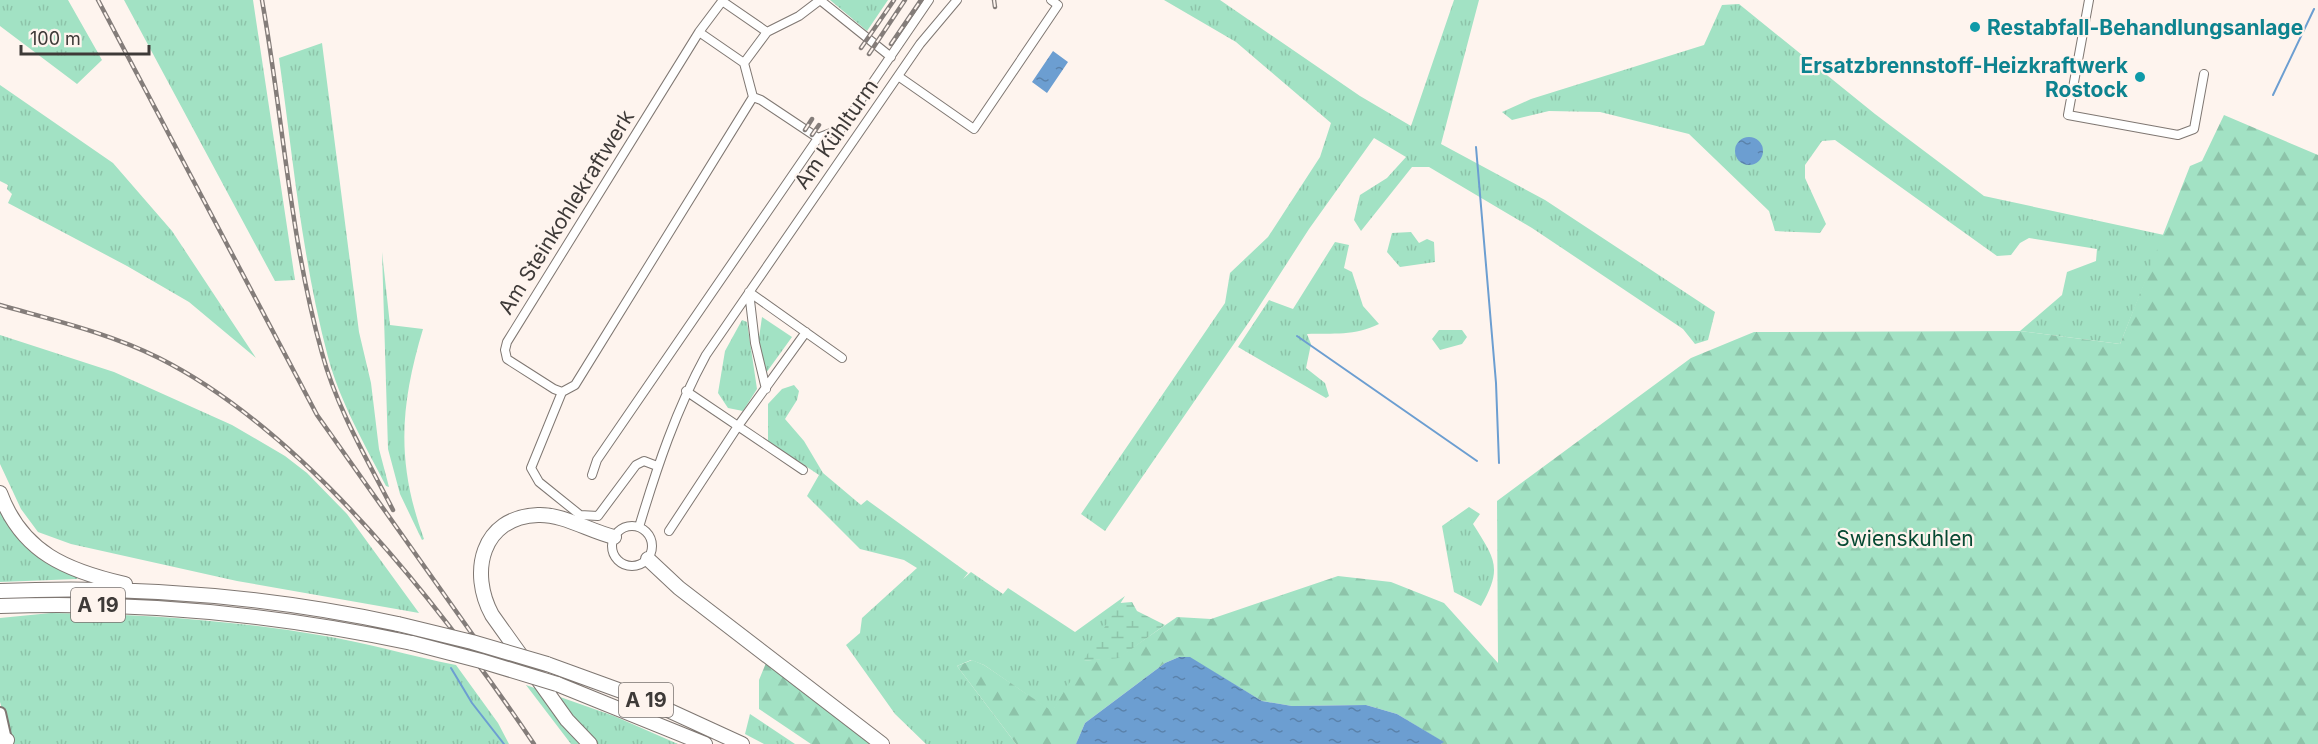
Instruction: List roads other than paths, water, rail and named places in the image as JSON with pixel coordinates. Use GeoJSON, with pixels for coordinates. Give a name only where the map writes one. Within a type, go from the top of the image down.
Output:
{"type":"FeatureCollection","features":[{"type":"Feature","properties":{"kind":"highway"},"geometry":{"type":"LineString","coordinates":[[0,493],[19,527],[50,556],[84,574],[156,591]]}},
{"type":"Feature","properties":{"kind":"highway"},"geometry":{"type":"LineString","coordinates":[[590,744],[567,720],[492,615],[483,598],[480,564],[484,549],[494,536],[507,524],[521,517],[554,516],[614,537]]}},
{"type":"Feature","properties":{"kind":"highway"},"geometry":{"type":"LineString","coordinates":[[648,559],[679,588],[882,744]]}},
{"type":"Feature","properties":{"kind":"highway"},"geometry":{"type":"LineString","coordinates":[[0,591],[156,591]]}},
{"type":"Feature","properties":{"kind":"highway","name":"A 19"},"geometry":{"type":"LineString","coordinates":[[156,591],[266,601],[398,624],[472,642],[547,664],[646,700],[742,744]]}},
{"type":"Feature","properties":{"kind":"highway","name":"A 19"},"geometry":{"type":"LineString","coordinates":[[0,606],[111,605],[195,609],[295,621],[412,643],[482,660],[557,684],[705,744]]}},
{"type":"Feature","properties":{"kind":"street","name":"Am Steinkohlekraftwerk"},"geometry":{"type":"LineString","coordinates":[[562,392],[507,359],[505,350],[507,342],[699,32],[723,0],[767,32]]}},
{"type":"Feature","properties":{"kind":"street"},"geometry":{"type":"LineString","coordinates":[[744,63],[767,32],[799,16],[820,0],[891,57]]}},
{"type":"Feature","properties":{"kind":"street"},"geometry":{"type":"LineString","coordinates":[[592,475],[597,460],[818,138],[841,129],[929,0]]}},
{"type":"Feature","properties":{"kind":"street","name":"Am Kühlturm"},"geometry":{"type":"LineString","coordinates":[[639,527],[657,466],[687,391],[706,355],[898,76],[957,0]]}},
{"type":"Feature","properties":{"kind":"street"},"geometry":{"type":"LineString","coordinates":[[898,76],[974,129],[1058,5],[1051,0]]}},
{"type":"Feature","properties":{"kind":"street"},"geometry":{"type":"LineString","coordinates":[[2090,0],[2068,115],[2178,135],[2194,129],[2204,74]]}},
{"type":"Feature","properties":{"kind":"street"},"geometry":{"type":"LineString","coordinates":[[657,466],[644,461],[636,465],[598,516],[580,515],[539,482],[531,468],[562,392],[575,384],[753,97],[744,63],[699,32]]}},
{"type":"Feature","properties":{"kind":"street"},"geometry":{"type":"LineString","coordinates":[[753,97],[818,138]]}},
{"type":"Feature","properties":{"kind":"street"},"geometry":{"type":"LineString","coordinates":[[749,292],[842,358]]}},
{"type":"Feature","properties":{"kind":"street"},"geometry":{"type":"LineString","coordinates":[[749,292],[755,343],[766,389]]}},
{"type":"Feature","properties":{"kind":"street"},"geometry":{"type":"LineString","coordinates":[[669,531],[738,426],[806,332]]}},
{"type":"Feature","properties":{"kind":"street"},"geometry":{"type":"LineString","coordinates":[[687,391],[803,471]]}},
{"type":"Feature","properties":{"kind":"street"},"geometry":{"type":"LineString","coordinates":[[639,527],[652,540],[648,559],[637,566],[623,564],[614,555],[614,537],[622,528],[639,527]]}},
{"type":"Feature","properties":{"kind":"street"},"geometry":{"type":"LineString","coordinates":[[0,712],[5,742]]}},
{"type":"Feature","properties":{"kind":"water"},"geometry":{"type":"Polygon","coordinates":[[[1053,51],[1068,62],[1047,93],[1032,82],[1053,51]]]}},
{"type":"Feature","properties":{"kind":"water"},"geometry":{"type":"Polygon","coordinates":[[[1749,137],[1759,141],[1763,151],[1759,161],[1749,165],[1739,161],[1735,151],[1739,141],[1749,137]]]}},
{"type":"Feature","properties":{"kind":"water"},"geometry":{"type":"Polygon","coordinates":[[[1179,657],[1190,657],[1262,701],[1292,706],[1366,705],[1397,714],[1444,742],[1441,744],[1076,744],[1085,723],[1165,663],[1179,657]]]}},
{"type":"Feature","properties":{"kind":"waterway"},"geometry":{"type":"LineString","coordinates":[[2273,95],[2314,9]]}},
{"type":"Feature","properties":{"kind":"waterway"},"geometry":{"type":"LineString","coordinates":[[1476,147],[1496,383],[1499,463]]}},
{"type":"Feature","properties":{"kind":"waterway"},"geometry":{"type":"LineString","coordinates":[[1297,336],[1477,461]]}},
{"type":"Feature","properties":{"kind":"waterway"},"geometry":{"type":"LineString","coordinates":[[451,668],[472,703],[504,744]]}},
{"type":"Feature","properties":{"kind":"railway"},"geometry":{"type":"LineString","coordinates":[[98,0],[317,415],[492,662]]}},
{"type":"Feature","properties":{"kind":"railway"},"geometry":{"type":"LineString","coordinates":[[262,0],[294,222],[322,353],[344,414],[393,510]]}},
{"type":"Feature","properties":{"kind":"railway"},"geometry":{"type":"LineString","coordinates":[[861,48],[894,0]]}},
{"type":"Feature","properties":{"kind":"railway"},"geometry":{"type":"LineString","coordinates":[[869,54],[905,0]]}},
{"type":"Feature","properties":{"kind":"railway"},"geometry":{"type":"LineString","coordinates":[[891,44],[921,0]]}},
{"type":"Feature","properties":{"kind":"railway"},"geometry":{"type":"LineString","coordinates":[[994,0],[995,7]]}},
{"type":"Feature","properties":{"kind":"railway"},"geometry":{"type":"LineString","coordinates":[[805,130],[812,119]]}},
{"type":"Feature","properties":{"kind":"railway"},"geometry":{"type":"LineString","coordinates":[[812,135],[819,125]]}},
{"type":"Feature","properties":{"kind":"railway"},"geometry":{"type":"LineString","coordinates":[[0,305],[101,334],[140,349],[214,390],[267,431],[318,477],[368,528],[458,637],[534,744]]}},
{"type":"Feature","properties":{"kind":"place","name":"Restabfall-Behandlungsanlage"},"geometry":{"type":"Point","coordinates":[1975,27]}},
{"type":"Feature","properties":{"kind":"place","name":"Ersatzbrennstoff-Heizkraftwerk Rostock"},"geometry":{"type":"Point","coordinates":[2140,77]}},
{"type":"Feature","properties":{"kind":"park label","name":"Swienskuhlen"},"geometry":{"type":"Point","coordinates":[1905,538]}}]}
